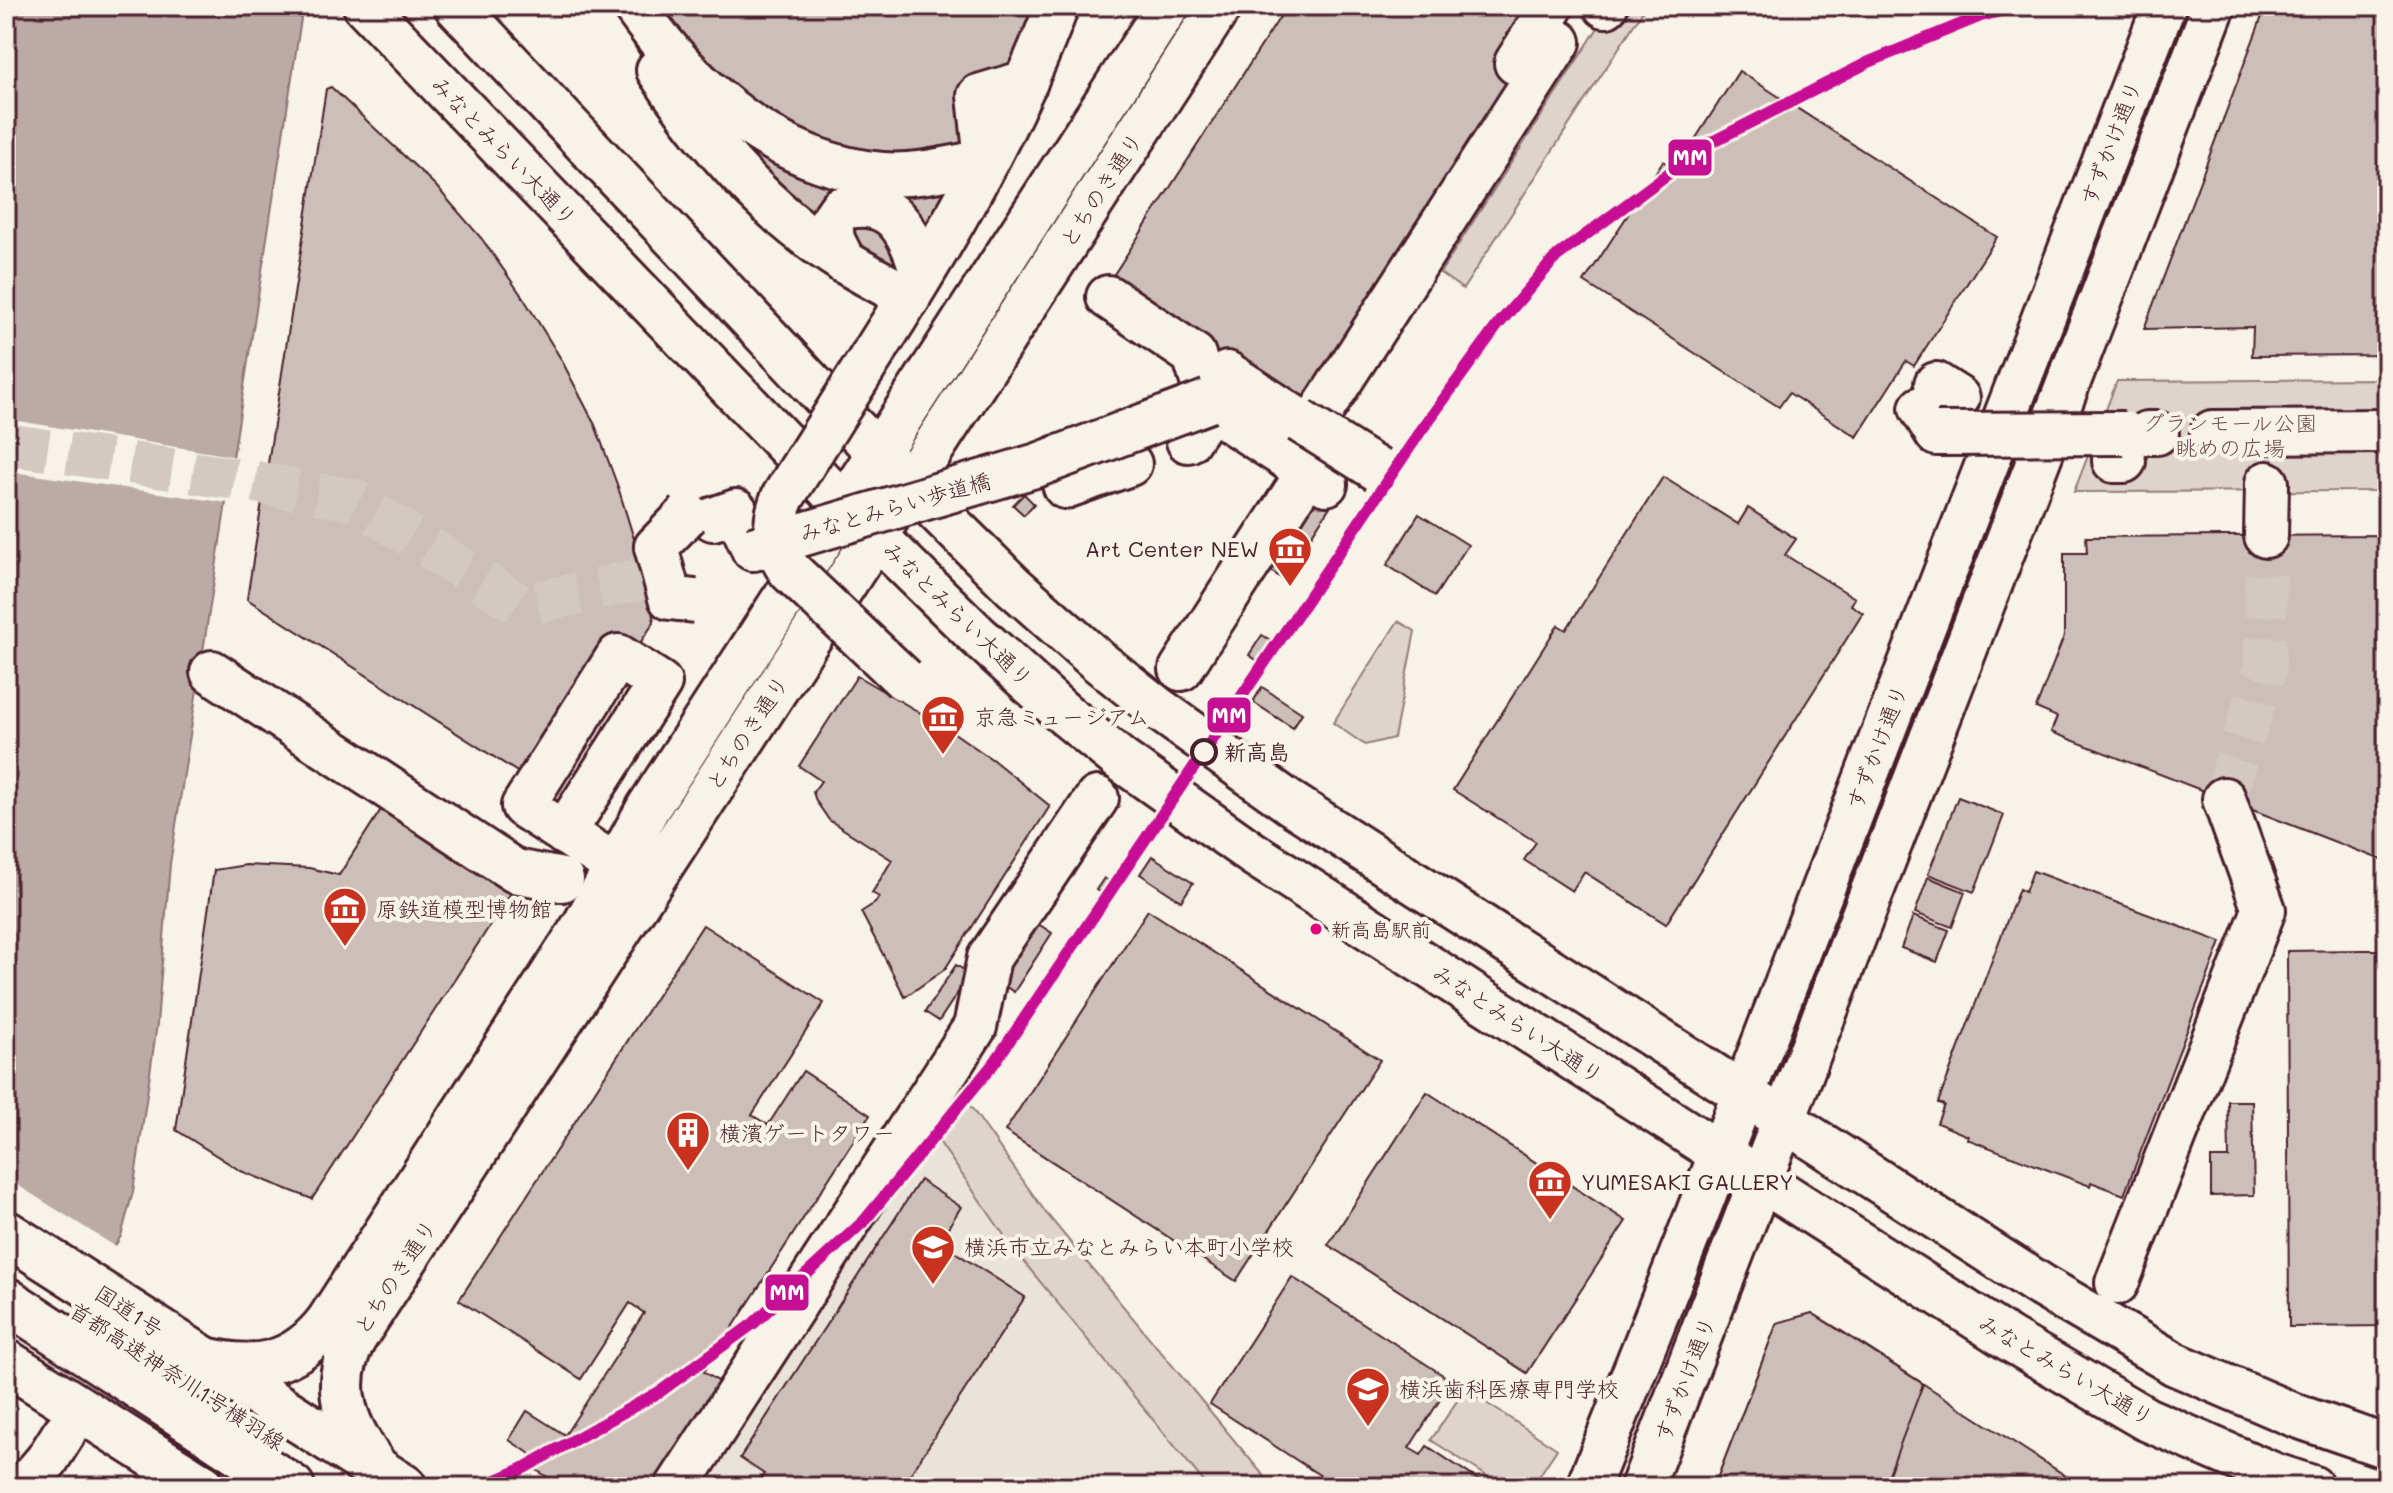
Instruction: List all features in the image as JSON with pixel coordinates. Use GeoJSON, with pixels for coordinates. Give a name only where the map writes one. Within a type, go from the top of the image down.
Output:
{"type":"FeatureCollection","features":[{"type":"Feature","properties":{"kind":"highway","name":"国道1号"},"geometry":{"type":"LineString","coordinates":[[6,1233],[251,1389],[371,1483]]}},
{"type":"Feature","properties":{"kind":"highway","name":"首都高速神奈川1号横羽線"},"geometry":{"type":"LineString","coordinates":[[6,1266],[371,1483]]}},
{"type":"Feature","properties":{"kind":"highway"},"geometry":{"type":"LineString","coordinates":[[6,1300],[292,1487]]}},
{"type":"Feature","properties":{"kind":"highway"},"geometry":{"type":"LineString","coordinates":[[6,1330],[248,1487]]}},
{"type":"Feature","properties":{"kind":"highway"},"geometry":{"type":"LineString","coordinates":[[6,1362],[203,1487]]}},
{"type":"Feature","properties":{"kind":"highway"},"geometry":{"type":"LineString","coordinates":[[16,1403],[148,1487]]}},
{"type":"Feature","properties":{"kind":"street","name":"みなとみらい大通り"},"geometry":{"type":"LineString","coordinates":[[365,6],[843,504],[977,635],[1062,712],[1121,760],[1252,853],[2009,1339],[2146,1419],[2275,1475],[2312,1487]]}},
{"type":"Feature","properties":{"kind":"street"},"geometry":{"type":"LineString","coordinates":[[456,6],[877,452],[1013,586],[1156,707],[1289,802],[2042,1286],[2175,1364],[2294,1415],[2387,1447]]}},
{"type":"Feature","properties":{"kind":"street"},"geometry":{"type":"LineString","coordinates":[[623,6],[644,49],[667,84],[725,158],[778,211],[844,262],[896,295]]}},
{"type":"Feature","properties":{"kind":"street"},"geometry":{"type":"LineString","coordinates":[[634,6],[680,66],[698,84],[746,122],[824,162],[884,174],[911,174],[986,161]]}},
{"type":"Feature","properties":{"kind":"street"},"geometry":{"type":"LineString","coordinates":[[766,545],[783,497],[896,295],[986,161],[1026,82],[1057,6]]}},
{"type":"Feature","properties":{"kind":"street","name":"とちのき通り"},"geometry":{"type":"LineString","coordinates":[[371,1483],[362,1448],[350,1425],[343,1398],[342,1371],[347,1352],[342,1330],[584,925],[648,808],[1168,6]]}},
{"type":"Feature","properties":{"kind":"street","name":"とちのき通り"},"geometry":{"type":"LineString","coordinates":[[201,1358],[247,1365],[285,1359],[316,1337],[342,1330],[910,484],[1220,6]]}},
{"type":"Feature","properties":{"kind":"street","name":"すずかけ通り"},"geometry":{"type":"LineString","coordinates":[[1588,1487],[2164,6]]}},
{"type":"Feature","properties":{"kind":"street"},"geometry":{"type":"LineString","coordinates":[[1786,1120],[2214,6]]}},
{"type":"Feature","properties":{"kind":"street"},"geometry":{"type":"LineString","coordinates":[[1181,669],[1313,448],[1556,24]]}},
{"type":"Feature","properties":{"kind":"street"},"geometry":{"type":"LineString","coordinates":[[844,262],[833,240],[831,222],[840,209],[856,204],[873,205],[889,212],[901,223],[916,251],[896,295]]}},
{"type":"Feature","properties":{"kind":"street"},"geometry":{"type":"LineString","coordinates":[[1108,297],[1194,355],[1218,391],[1313,448],[1378,470]]}},
{"type":"Feature","properties":{"kind":"street","name":"みなとみらい歩道橋"},"geometry":{"type":"LineString","coordinates":[[766,545],[1047,461],[1209,401],[1218,391]]}},
{"type":"Feature","properties":{"kind":"street"},"geometry":{"type":"LineString","coordinates":[[1938,406],[2165,435],[2387,431]]}},
{"type":"Feature","properties":{"kind":"street"},"geometry":{"type":"LineString","coordinates":[[1047,461],[1065,487],[1107,476]]}},
{"type":"Feature","properties":{"kind":"street"},"geometry":{"type":"LineString","coordinates":[[2266,536],[2267,483]]}},
{"type":"Feature","properties":{"kind":"street"},"geometry":{"type":"LineString","coordinates":[[695,601],[670,598],[654,576],[656,547],[701,517],[736,511],[889,676]]}},
{"type":"Feature","properties":{"kind":"street"},"geometry":{"type":"LineString","coordinates":[[212,672],[515,871],[562,880]]}},
{"type":"Feature","properties":{"kind":"street"},"geometry":{"type":"LineString","coordinates":[[677,1487],[975,1027],[989,958],[1097,798]]}},
{"type":"Feature","properties":{"kind":"street"},"geometry":{"type":"LineString","coordinates":[[2117,1283],[2264,910],[2224,799]]}},
{"type":"Feature","properties":{"kind":"street"},"geometry":{"type":"LineString","coordinates":[[564,833],[616,866]]}},
{"type":"Feature","properties":{"kind":"street","name":"すずかけ通り"},"geometry":{"type":"LineString","coordinates":[[1642,1487],[1786,1120]]}},
{"type":"Feature","properties":{"kind":"street"},"geometry":{"type":"LineString","coordinates":[[24,1487],[47,1460],[64,1433]]}},
{"type":"Feature","properties":{"kind":"shaded area"},"geometry":{"type":"Polygon","coordinates":[[[6,6],[303,6],[170,864],[157,1024],[133,1192],[121,1236],[6,1419],[6,6]]]}},
{"type":"Feature","properties":{"kind":"shaded area","name":"横浜市立みなとみらい本町小学校"},"geometry":{"type":"Polygon","coordinates":[[[927,1124],[1015,1251],[1208,1487],[693,1487],[927,1124]]]}},
{"type":"Feature","properties":{"kind":"green space"},"geometry":{"type":"Polygon","coordinates":[[[1612,6],[1646,6],[1463,289],[1440,273],[1612,6]]]}},
{"type":"Feature","properties":{"kind":"green space","name":"グランモール公園 眺めの広場"},"geometry":{"type":"Polygon","coordinates":[[[2387,379],[2387,491],[2074,492],[2117,381],[2387,379]]]}},
{"type":"Feature","properties":{"kind":"green space"},"geometry":{"type":"Polygon","coordinates":[[[1398,621],[1415,631],[1394,738],[1365,745],[1333,723],[1398,621]]]}},
{"type":"Feature","properties":{"kind":"green space"},"geometry":{"type":"Polygon","coordinates":[[[954,1083],[1046,1213],[1273,1487],[1208,1487],[1015,1251],[927,1124],[954,1083]]]}},
{"type":"Feature","properties":{"kind":"green space"},"geometry":{"type":"Polygon","coordinates":[[[1465,1389],[1557,1449],[1532,1487],[1504,1487],[1431,1440],[1465,1389]]]}},
{"type":"Feature","properties":{"kind":"pier"},"geometry":{"type":"Polygon","coordinates":[[[6,419],[237,457],[229,503],[6,471],[6,419]]]}},
{"type":"Feature","properties":{"kind":"pier"},"geometry":{"type":"Polygon","coordinates":[[[6,1178],[118,1248],[6,1423],[6,1178]]]}},
{"type":"Feature","properties":{"kind":"building"},"geometry":{"type":"Polygon","coordinates":[[[616,6],[1067,6],[890,296],[656,82],[616,6]]]}},
{"type":"Feature","properties":{"kind":"building"},"geometry":{"type":"Polygon","coordinates":[[[1287,6],[1554,6],[1564,12],[1296,427],[1100,296],[1287,6]]]}},
{"type":"Feature","properties":{"kind":"building"},"geometry":{"type":"Polygon","coordinates":[[[2266,6],[2387,6],[2387,355],[2252,356],[2253,327],[2144,329],[2266,6]]]}},
{"type":"Feature","properties":{"kind":"building"},"geometry":{"type":"Polygon","coordinates":[[[1739,71],[1997,237],[1914,366],[1906,361],[1857,437],[1789,393],[1779,407],[1584,282],[1663,161],[1676,169],[1739,71]]]}},
{"type":"Feature","properties":{"kind":"building"},"geometry":{"type":"Polygon","coordinates":[[[331,87],[435,185],[482,239],[524,299],[561,359],[595,425],[646,578],[654,622],[544,789],[247,599],[326,89],[331,87]]]}},
{"type":"Feature","properties":{"kind":"building"},"geometry":{"type":"Polygon","coordinates":[[[1663,477],[1738,524],[1748,508],[1796,539],[1785,555],[1855,598],[1851,605],[1863,613],[1666,924],[1584,872],[1572,891],[1524,860],[1536,842],[1453,790],[1558,625],[1566,630],[1663,477]]]}},
{"type":"Feature","properties":{"kind":"building"},"geometry":{"type":"Polygon","coordinates":[[[1305,488],[1331,505],[1283,579],[1257,562],[1305,488]]]}},
{"type":"Feature","properties":{"kind":"building"},"geometry":{"type":"Polygon","coordinates":[[[1024,494],[1034,504],[1024,515],[1013,505],[1024,494]]]}},
{"type":"Feature","properties":{"kind":"building"},"geometry":{"type":"Polygon","coordinates":[[[1419,514],[1468,545],[1435,596],[1387,565],[1419,514]]]}},
{"type":"Feature","properties":{"kind":"building"},"geometry":{"type":"Polygon","coordinates":[[[2387,535],[2387,862],[2051,732],[2057,717],[2036,708],[2064,636],[2064,553],[2087,553],[2086,537],[2387,535]]]}},
{"type":"Feature","properties":{"kind":"building"},"geometry":{"type":"Polygon","coordinates":[[[1262,635],[1274,642],[1261,663],[1249,655],[1262,635]]]}},
{"type":"Feature","properties":{"kind":"building"},"geometry":{"type":"Polygon","coordinates":[[[857,676],[950,730],[1050,806],[945,969],[905,997],[861,912],[879,897],[872,893],[892,860],[829,820],[813,792],[821,781],[799,766],[857,676]]]}},
{"type":"Feature","properties":{"kind":"building"},"geometry":{"type":"Polygon","coordinates":[[[1262,687],[1302,713],[1293,728],[1253,702],[1262,687]]]}},
{"type":"Feature","properties":{"kind":"building"},"geometry":{"type":"Polygon","coordinates":[[[1958,797],[2004,815],[1974,892],[1928,874],[1958,797]]]}},
{"type":"Feature","properties":{"kind":"building"},"geometry":{"type":"Polygon","coordinates":[[[382,808],[511,893],[312,1199],[241,1171],[176,1130],[214,870],[246,865],[309,868],[339,875],[382,808]]]}},
{"type":"Feature","properties":{"kind":"building"},"geometry":{"type":"Polygon","coordinates":[[[1152,856],[1193,883],[1181,901],[1140,874],[1152,856]]]}},
{"type":"Feature","properties":{"kind":"building"},"geometry":{"type":"Polygon","coordinates":[[[2033,871],[2221,942],[2124,1195],[2091,1182],[2090,1186],[1967,1139],[1968,1136],[1937,1123],[1944,1105],[1938,1103],[2019,889],[2025,892],[2033,871]]]}},
{"type":"Feature","properties":{"kind":"building"},"geometry":{"type":"Polygon","coordinates":[[[1928,877],[1965,892],[1952,927],[1915,913],[1928,877]]]}},
{"type":"Feature","properties":{"kind":"building"},"geometry":{"type":"Polygon","coordinates":[[[1104,878],[1118,886],[1110,899],[1096,890],[1104,878]]]}},
{"type":"Feature","properties":{"kind":"building"},"geometry":{"type":"Polygon","coordinates":[[[1148,910],[1380,1060],[1236,1281],[1005,1131],[1148,910]]]}},
{"type":"Feature","properties":{"kind":"building"},"geometry":{"type":"Polygon","coordinates":[[[1026,916],[1052,933],[1014,992],[988,975],[1026,916]]]}},
{"type":"Feature","properties":{"kind":"building"},"geometry":{"type":"Polygon","coordinates":[[[1913,916],[1949,930],[1937,962],[1901,948],[1913,916]]]}},
{"type":"Feature","properties":{"kind":"building","name":"横濱ゲートタワー"},"geometry":{"type":"Polygon","coordinates":[[[703,925],[824,1003],[752,1115],[768,1125],[803,1071],[870,1115],[704,1372],[721,1383],[653,1487],[563,1487],[530,1466],[535,1457],[509,1440],[527,1411],[565,1435],[644,1313],[630,1303],[581,1379],[459,1300],[703,925]]]}},
{"type":"Feature","properties":{"kind":"building"},"geometry":{"type":"Polygon","coordinates":[[[2387,950],[2387,1326],[2289,1327],[2287,951],[2387,950]]]}},
{"type":"Feature","properties":{"kind":"building"},"geometry":{"type":"Polygon","coordinates":[[[956,965],[970,974],[939,1021],[925,1012],[956,965]]]}},
{"type":"Feature","properties":{"kind":"building"},"geometry":{"type":"Polygon","coordinates":[[[1427,1092],[1626,1221],[1527,1373],[1328,1245],[1427,1092]]]}},
{"type":"Feature","properties":{"kind":"building"},"geometry":{"type":"Polygon","coordinates":[[[2228,1101],[2252,1101],[2254,1195],[2211,1196],[2211,1158],[2229,1158],[2228,1101]]]}},
{"type":"Feature","properties":{"kind":"building"},"geometry":{"type":"Polygon","coordinates":[[[920,1180],[961,1207],[939,1242],[1025,1297],[902,1487],[755,1487],[764,1474],[740,1458],[920,1180]]]}},
{"type":"Feature","properties":{"kind":"building"},"geometry":{"type":"Polygon","coordinates":[[[1292,1277],[1452,1381],[1409,1448],[1421,1455],[1427,1446],[1489,1487],[1338,1487],[1210,1404],[1292,1277]]]}},
{"type":"Feature","properties":{"kind":"building"},"geometry":{"type":"Polygon","coordinates":[[[1812,1313],[2083,1487],[1714,1487],[1777,1323],[1812,1313]]]}},
{"type":"Feature","properties":{"kind":"building"},"geometry":{"type":"Polygon","coordinates":[[[1812,1313],[1923,1384],[1884,1487],[1714,1487],[1777,1323],[1812,1313]]]}},
{"type":"Feature","properties":{"kind":"tunnel"},"geometry":{"type":"LineString","coordinates":[[6,444],[354,500],[521,606],[646,578]]}},
{"type":"Feature","properties":{"kind":"tunnel"},"geometry":{"type":"LineString","coordinates":[[2224,799],[2265,671],[2266,536]]}},
{"type":"Feature","properties":{"kind":"transit line","name":"MM"},"geometry":{"type":"LineString","coordinates":[[480,1487],[522,1469],[661,1391],[754,1323],[864,1221],[995,1062],[1420,432],[1497,326],[1556,257],[1708,144],[1869,62],[1981,16],[2020,6]]}},
{"type":"Feature","properties":{"kind":"place","name":"Art Center NEW"},"geometry":{"type":"Point","coordinates":[1290,588]}},
{"type":"Feature","properties":{"kind":"place","name":"新高島"},"geometry":{"type":"Point","coordinates":[1204,752]}},
{"type":"Feature","properties":{"kind":"place","name":"京急ミュージアム"},"geometry":{"type":"Point","coordinates":[943,756]}},
{"type":"Feature","properties":{"kind":"place","name":"新高島駅前"},"geometry":{"type":"Point","coordinates":[1316,929]}},
{"type":"Feature","properties":{"kind":"place","name":"原鉄道模型博物館"},"geometry":{"type":"Point","coordinates":[345,948]}},
{"type":"Feature","properties":{"kind":"place","name":"横濱ゲートタワー"},"geometry":{"type":"Point","coordinates":[688,1172]}},
{"type":"Feature","properties":{"kind":"place","name":"YUMESAKI GALLERY"},"geometry":{"type":"Point","coordinates":[1550,1221]}},
{"type":"Feature","properties":{"kind":"place","name":"横浜市立みなとみらい本町小学校"},"geometry":{"type":"Point","coordinates":[933,1286]}},
{"type":"Feature","properties":{"kind":"place","name":"横浜歯科医療専門学校"},"geometry":{"type":"Point","coordinates":[1368,1428]}}]}
